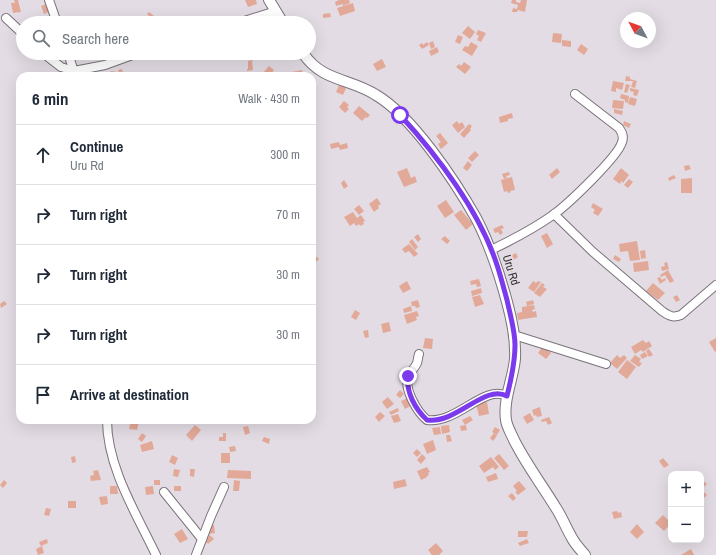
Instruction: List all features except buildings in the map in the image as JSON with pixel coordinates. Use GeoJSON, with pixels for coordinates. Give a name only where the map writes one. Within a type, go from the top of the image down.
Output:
{"type":"FeatureCollection","features":[{"type":"Feature","properties":{"kind":"street"},"geometry":{"type":"LineString","coordinates":[[49,0],[55,16]]}},
{"type":"Feature","properties":{"kind":"street"},"geometry":{"type":"LineString","coordinates":[[269,0],[279,16]]}},
{"type":"Feature","properties":{"kind":"street"},"geometry":{"type":"LineString","coordinates":[[260,16],[276,11]]}},
{"type":"Feature","properties":{"kind":"street"},"geometry":{"type":"LineString","coordinates":[[6,18],[16,27]]}},
{"type":"Feature","properties":{"kind":"street"},"geometry":{"type":"LineString","coordinates":[[52,60],[61,67],[71,72]]}},
{"type":"Feature","properties":{"kind":"street"},"geometry":{"type":"LineString","coordinates":[[70,60],[74,72]]}},
{"type":"Feature","properties":{"kind":"street"},"geometry":{"type":"LineString","coordinates":[[82,72],[119,60]]}},
{"type":"Feature","properties":{"kind":"street","name":"Uru Rd"},"geometry":{"type":"LineString","coordinates":[[307,60],[324,74],[363,88],[372,93],[400,115],[423,140],[453,182],[476,218],[491,250],[503,285],[514,335],[514,360],[507,396],[506,421],[512,436],[529,465],[558,510],[573,539],[585,555]]}},
{"type":"Feature","properties":{"kind":"street"},"geometry":{"type":"LineString","coordinates":[[491,250],[518,237],[554,214],[584,187],[612,158],[622,143],[623,132],[620,128],[575,94]]}},
{"type":"Feature","properties":{"kind":"street"},"geometry":{"type":"LineString","coordinates":[[554,214],[593,252],[662,311],[669,315],[675,317],[681,315],[716,286]]}},
{"type":"Feature","properties":{"kind":"street"},"geometry":{"type":"LineString","coordinates":[[514,335],[606,364]]}},
{"type":"Feature","properties":{"kind":"street"},"geometry":{"type":"LineString","coordinates":[[419,354],[417,362],[408,376],[407,383],[409,393],[417,409],[427,420],[434,421],[446,418],[491,394],[502,393],[507,396]]}},
{"type":"Feature","properties":{"kind":"street"},"geometry":{"type":"LineString","coordinates":[[107,424],[109,444],[122,484],[156,555]]}},
{"type":"Feature","properties":{"kind":"street"},"geometry":{"type":"LineString","coordinates":[[196,555],[224,487]]}},
{"type":"Feature","properties":{"kind":"street"},"geometry":{"type":"LineString","coordinates":[[164,492],[202,539]]}},
{"type":"Feature","properties":{"kind":"route"},"geometry":{"type":"LineString","coordinates":[[400,115],[423,140],[476,218],[497,265],[510,313],[515,343],[514,360],[507,396],[502,393],[491,394],[446,418],[434,421],[427,420],[422,416],[409,393],[407,383],[408,376]]}}]}
